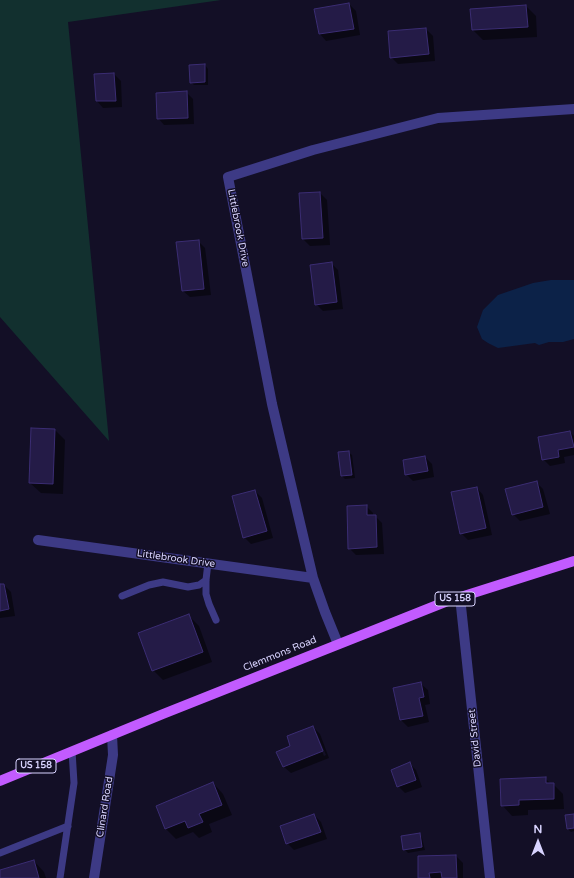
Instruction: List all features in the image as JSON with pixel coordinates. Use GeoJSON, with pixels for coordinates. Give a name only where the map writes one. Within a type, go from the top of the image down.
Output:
{"type":"FeatureCollection","features":[{"type":"Feature","properties":{"kind":"main road","name":"Clemmons Road"},"geometry":{"type":"LineString","coordinates":[[0,781],[338,644],[460,597],[574,561]]}},
{"type":"Feature","properties":{"kind":"street","name":"Littlebrook Drive"},"geometry":{"type":"LineString","coordinates":[[338,644],[313,578],[272,404],[228,177],[313,150],[438,118],[574,109]]}},
{"type":"Feature","properties":{"kind":"street","name":"Littlebrook Drive"},"geometry":{"type":"LineString","coordinates":[[38,540],[313,578]]}},
{"type":"Feature","properties":{"kind":"street","name":"David Street"},"geometry":{"type":"LineString","coordinates":[[460,597],[490,878]]}},
{"type":"Feature","properties":{"kind":"street","name":"Clinard Road"},"geometry":{"type":"LineString","coordinates":[[94,878],[113,755],[112,735]]}},
{"type":"Feature","properties":{"kind":"lane"},"geometry":{"type":"LineString","coordinates":[[208,563],[206,594],[216,620]]}},
{"type":"Feature","properties":{"kind":"lane"},"geometry":{"type":"LineString","coordinates":[[122,596],[156,583],[163,582],[188,587],[199,585],[206,580]]}},
{"type":"Feature","properties":{"kind":"lane"},"geometry":{"type":"LineString","coordinates":[[60,878],[74,783],[72,751]]}},
{"type":"Feature","properties":{"kind":"lane"},"geometry":{"type":"LineString","coordinates":[[0,853],[68,826]]}},
{"type":"Feature","properties":{"kind":"green space"},"geometry":{"type":"Polygon","coordinates":[[[0,0],[221,0],[68,22],[109,441],[0,317],[0,0]]]}},
{"type":"Feature","properties":{"kind":"water"},"geometry":{"type":"Polygon","coordinates":[[[551,280],[574,280],[574,339],[563,342],[549,342],[539,345],[535,343],[498,348],[482,339],[477,327],[483,310],[498,295],[533,283],[551,280]]]}},
{"type":"Feature","properties":{"kind":"building"},"geometry":{"type":"Polygon","coordinates":[[[349,3],[354,29],[319,34],[314,9],[349,3]]]}},
{"type":"Feature","properties":{"kind":"building"},"geometry":{"type":"Polygon","coordinates":[[[526,5],[528,27],[472,30],[470,9],[526,5]]]}},
{"type":"Feature","properties":{"kind":"building"},"geometry":{"type":"Polygon","coordinates":[[[426,28],[429,54],[390,58],[388,31],[426,28]]]}},
{"type":"Feature","properties":{"kind":"building"},"geometry":{"type":"Polygon","coordinates":[[[205,64],[205,82],[190,83],[189,65],[205,64]]]}},
{"type":"Feature","properties":{"kind":"building"},"geometry":{"type":"Polygon","coordinates":[[[114,73],[116,101],[96,101],[94,74],[114,73]]]}},
{"type":"Feature","properties":{"kind":"building"},"geometry":{"type":"Polygon","coordinates":[[[187,91],[188,118],[157,119],[156,93],[187,91]]]}},
{"type":"Feature","properties":{"kind":"building"},"geometry":{"type":"Polygon","coordinates":[[[320,192],[323,238],[302,239],[299,193],[320,192]]]}},
{"type":"Feature","properties":{"kind":"building"},"geometry":{"type":"Polygon","coordinates":[[[199,240],[204,289],[182,291],[176,242],[199,240]]]}},
{"type":"Feature","properties":{"kind":"building"},"geometry":{"type":"Polygon","coordinates":[[[332,262],[337,302],[315,305],[310,265],[332,262]]]}},
{"type":"Feature","properties":{"kind":"building"},"geometry":{"type":"Polygon","coordinates":[[[31,428],[55,429],[53,484],[29,483],[31,428]]]}},
{"type":"Feature","properties":{"kind":"building"},"geometry":{"type":"Polygon","coordinates":[[[570,431],[574,447],[558,450],[559,457],[542,460],[538,437],[570,431]]]}},
{"type":"Feature","properties":{"kind":"building"},"geometry":{"type":"Polygon","coordinates":[[[349,451],[352,475],[341,476],[338,452],[349,451]]]}},
{"type":"Feature","properties":{"kind":"building"},"geometry":{"type":"Polygon","coordinates":[[[425,456],[428,471],[405,475],[403,460],[425,456]]]}},
{"type":"Feature","properties":{"kind":"building"},"geometry":{"type":"Polygon","coordinates":[[[537,481],[543,507],[512,515],[505,489],[537,481]]]}},
{"type":"Feature","properties":{"kind":"building"},"geometry":{"type":"Polygon","coordinates":[[[477,487],[486,528],[460,534],[451,492],[477,487]]]}},
{"type":"Feature","properties":{"kind":"building"},"geometry":{"type":"Polygon","coordinates":[[[255,490],[267,531],[243,538],[232,496],[255,490]]]}},
{"type":"Feature","properties":{"kind":"building"},"geometry":{"type":"Polygon","coordinates":[[[367,505],[367,515],[376,515],[377,547],[348,549],[347,506],[367,505]]]}},
{"type":"Feature","properties":{"kind":"building"},"geometry":{"type":"Polygon","coordinates":[[[0,584],[4,584],[9,609],[0,611],[0,584]]]}},
{"type":"Feature","properties":{"kind":"building"},"geometry":{"type":"Polygon","coordinates":[[[189,614],[203,652],[152,671],[138,633],[189,614]]]}},
{"type":"Feature","properties":{"kind":"building"},"geometry":{"type":"Polygon","coordinates":[[[421,682],[424,697],[419,698],[423,716],[400,720],[393,688],[421,682]]]}},
{"type":"Feature","properties":{"kind":"building"},"geometry":{"type":"Polygon","coordinates":[[[313,726],[323,751],[283,767],[276,752],[290,746],[287,736],[313,726]]]}},
{"type":"Feature","properties":{"kind":"building"},"geometry":{"type":"Polygon","coordinates":[[[410,762],[416,780],[397,787],[391,770],[410,762]]]}},
{"type":"Feature","properties":{"kind":"building"},"geometry":{"type":"Polygon","coordinates":[[[546,777],[546,783],[554,783],[554,799],[519,800],[519,805],[501,806],[500,779],[546,777]]]}},
{"type":"Feature","properties":{"kind":"building"},"geometry":{"type":"Polygon","coordinates":[[[213,782],[222,805],[199,814],[203,822],[188,828],[185,821],[165,829],[156,806],[213,782]]]}},
{"type":"Feature","properties":{"kind":"building"},"geometry":{"type":"Polygon","coordinates":[[[314,814],[321,832],[286,844],[280,826],[314,814]]]}},
{"type":"Feature","properties":{"kind":"building"},"geometry":{"type":"Polygon","coordinates":[[[574,814],[574,828],[567,829],[565,815],[574,814]]]}},
{"type":"Feature","properties":{"kind":"building"},"geometry":{"type":"Polygon","coordinates":[[[420,833],[422,847],[403,850],[401,836],[420,833]]]}},
{"type":"Feature","properties":{"kind":"building"},"geometry":{"type":"Polygon","coordinates":[[[456,855],[457,878],[442,878],[441,872],[429,873],[430,878],[418,878],[418,856],[456,855]]]}},
{"type":"Feature","properties":{"kind":"building"},"geometry":{"type":"Polygon","coordinates":[[[34,860],[39,878],[0,878],[0,870],[34,860]]]}}]}
